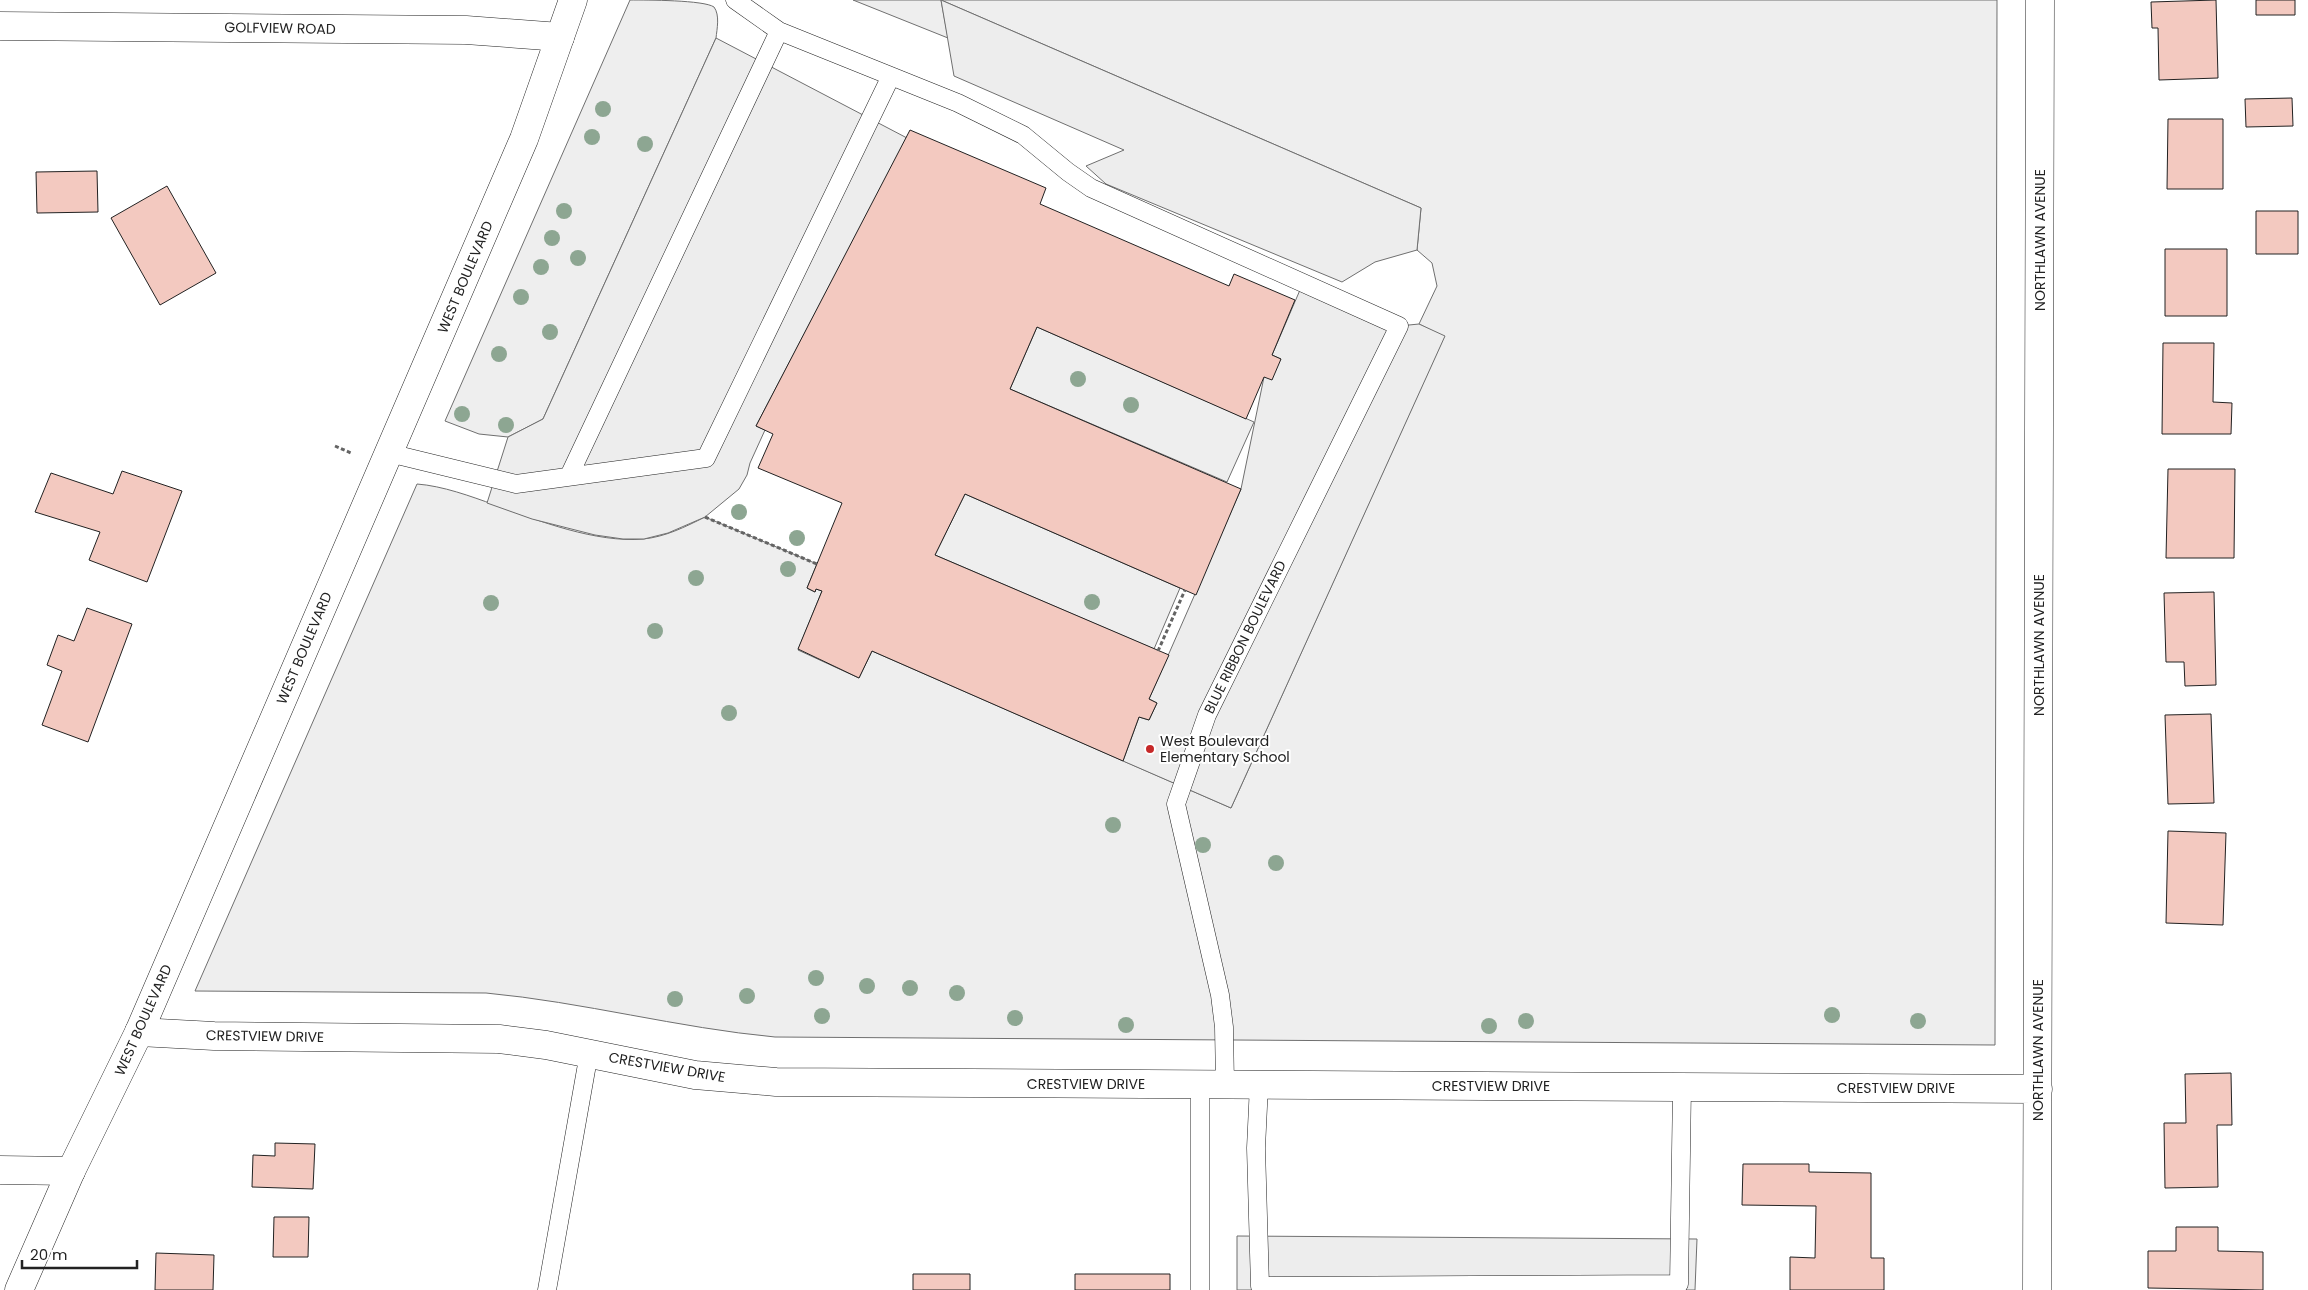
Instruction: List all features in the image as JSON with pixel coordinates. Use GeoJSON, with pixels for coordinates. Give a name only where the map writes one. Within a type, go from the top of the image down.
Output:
{"type":"FeatureCollection","features":[{"type":"Feature","properties":{"kind":"street","name":"WEST BOULEVARD"},"geometry":{"type":"LineString","coordinates":[[19,1290],[71,1171],[139,1032],[524,139],[573,0]]}},
{"type":"Feature","properties":{"kind":"street","name":"NORTHLAWN AVENUE"},"geometry":{"type":"LineString","coordinates":[[2037,1290],[2040,0]]}},
{"type":"Feature","properties":{"kind":"street","name":"GOLFVIEW ROAD"},"geometry":{"type":"LineString","coordinates":[[0,26],[466,30],[560,37]]}},
{"type":"Feature","properties":{"kind":"street","name":"CRESTVIEW DRIVE"},"geometry":{"type":"LineString","coordinates":[[139,1032],[214,1036],[499,1039],[546,1044],[694,1075],[776,1082],[2038,1089]]}},
{"type":"Feature","properties":{"kind":"street"},"geometry":{"type":"LineString","coordinates":[[0,1170],[71,1171]]}},
{"type":"Feature","properties":{"kind":"lane"},"geometry":{"type":"LineString","coordinates":[[389,453],[516,484],[706,458],[891,76],[779,32],[735,0]]}},
{"type":"Feature","properties":{"kind":"lane"},"geometry":{"type":"LineString","coordinates":[[569,476],[779,32]]}},
{"type":"Feature","properties":{"kind":"lane","name":"BLUE RIBBON BOULEVARD"},"geometry":{"type":"LineString","coordinates":[[891,76],[958,102],[1023,135],[1068,172],[1091,188],[1399,326],[1206,715],[1176,804],[1220,995],[1224,1027],[1213,1085],[1200,1290]]}},
{"type":"Feature","properties":{"kind":"lane"},"geometry":{"type":"LineString","coordinates":[[548,1290],[589,1054]]}},
{"type":"Feature","properties":{"kind":"lane"},"geometry":{"type":"LineString","coordinates":[[1259,1085],[1256,1148],[1261,1288],[1679,1287],[1682,1087]]}},
{"type":"Feature","properties":{"kind":"path"},"geometry":{"type":"LineString","coordinates":[[335,446],[358,456]]}},
{"type":"Feature","properties":{"kind":"path"},"geometry":{"type":"LineString","coordinates":[[705,518],[817,564]]}},
{"type":"Feature","properties":{"kind":"path"},"geometry":{"type":"LineString","coordinates":[[1158,651],[1185,590]]}},
{"type":"Feature","properties":{"kind":"shaded area"},"geometry":{"type":"Polygon","coordinates":[[[630,0],[688,2],[714,7],[718,18],[716,38],[543,419],[508,437],[479,434],[445,421],[630,0]]]}},
{"type":"Feature","properties":{"kind":"shaded area"},"geometry":{"type":"Polygon","coordinates":[[[853,0],[941,0],[948,38],[853,0]]]}},
{"type":"Feature","properties":{"kind":"shaded area","name":"West Boulevard Elementary School"},"geometry":{"type":"Polygon","coordinates":[[[941,0],[1997,0],[1995,1045],[775,1037],[703,1028],[558,1002],[486,993],[195,991],[417,484],[456,492],[568,530],[606,538],[651,538],[675,531],[705,517],[817,564],[807,588],[815,592],[816,589],[822,591],[798,650],[859,678],[872,651],[1231,808],[1444,337],[1419,324],[1437,286],[1432,263],[1417,250],[1421,208],[941,0]]]}},
{"type":"Feature","properties":{"kind":"shaded area"},"geometry":{"type":"Polygon","coordinates":[[[941,0],[1421,208],[1417,250],[1375,262],[1342,282],[1106,184],[1086,166],[1124,150],[954,76],[941,0]]]}},
{"type":"Feature","properties":{"kind":"shaded area"},"geometry":{"type":"Polygon","coordinates":[[[716,38],[907,138],[756,426],[765,430],[750,463],[747,475],[739,489],[705,517],[668,533],[644,539],[623,539],[595,535],[532,519],[487,503],[508,437],[543,419],[716,38]]]}},
{"type":"Feature","properties":{"kind":"shaded area"},"geometry":{"type":"Polygon","coordinates":[[[1303,283],[1399,326],[1419,324],[1445,336],[1231,808],[1123,761],[1139,717],[1149,720],[1157,703],[1149,699],[1241,489],[1264,377],[1281,359],[1272,355],[1303,283]]]}},
{"type":"Feature","properties":{"kind":"shaded area"},"geometry":{"type":"Polygon","coordinates":[[[1037,327],[1254,422],[1227,482],[1010,389],[1037,327]]]}},
{"type":"Feature","properties":{"kind":"shaded area"},"geometry":{"type":"Polygon","coordinates":[[[965,494],[1180,588],[1154,649],[935,555],[965,494]]]}},
{"type":"Feature","properties":{"kind":"shaded area"},"geometry":{"type":"Polygon","coordinates":[[[1237,1236],[1697,1239],[1695,1290],[1237,1290],[1237,1236]]]}},
{"type":"Feature","properties":{"kind":"building"},"geometry":{"type":"Polygon","coordinates":[[[2216,0],[2218,78],[2159,80],[2158,28],[2152,28],[2151,2],[2216,0]]]}},
{"type":"Feature","properties":{"kind":"building"},"geometry":{"type":"Polygon","coordinates":[[[2256,0],[2295,0],[2295,15],[2256,15],[2256,0]]]}},
{"type":"Feature","properties":{"kind":"building"},"geometry":{"type":"Polygon","coordinates":[[[2292,98],[2293,126],[2246,127],[2245,99],[2292,98]]]}},
{"type":"Feature","properties":{"kind":"building"},"geometry":{"type":"Polygon","coordinates":[[[2168,119],[2223,119],[2223,189],[2167,189],[2168,119]]]}},
{"type":"Feature","properties":{"kind":"building"},"geometry":{"type":"Polygon","coordinates":[[[910,130],[1046,188],[1040,204],[1229,286],[1234,274],[1295,300],[1272,355],[1281,359],[1272,380],[1264,377],[1246,419],[1037,327],[1010,389],[1241,489],[1196,595],[965,494],[935,555],[1169,655],[1149,699],[1157,703],[1149,720],[1139,717],[1123,761],[872,651],[859,678],[798,649],[822,591],[816,589],[815,592],[807,588],[842,503],[758,468],[773,434],[756,426],[910,130]]]}},
{"type":"Feature","properties":{"kind":"building"},"geometry":{"type":"Polygon","coordinates":[[[97,171],[98,212],[37,213],[36,172],[97,171]]]}},
{"type":"Feature","properties":{"kind":"building"},"geometry":{"type":"Polygon","coordinates":[[[167,186],[216,273],[160,305],[111,218],[167,186]]]}},
{"type":"Feature","properties":{"kind":"building"},"geometry":{"type":"Polygon","coordinates":[[[2256,211],[2298,211],[2298,254],[2256,254],[2256,211]]]}},
{"type":"Feature","properties":{"kind":"building"},"geometry":{"type":"Polygon","coordinates":[[[2165,249],[2227,249],[2227,316],[2165,316],[2165,249]]]}},
{"type":"Feature","properties":{"kind":"building"},"geometry":{"type":"Polygon","coordinates":[[[2163,343],[2214,343],[2213,402],[2232,403],[2231,434],[2162,434],[2163,343]]]}},
{"type":"Feature","properties":{"kind":"building"},"geometry":{"type":"Polygon","coordinates":[[[2168,469],[2235,469],[2234,558],[2166,558],[2168,469]]]}},
{"type":"Feature","properties":{"kind":"building"},"geometry":{"type":"Polygon","coordinates":[[[122,471],[182,491],[147,582],[89,560],[100,532],[35,512],[51,473],[113,494],[122,471]]]}},
{"type":"Feature","properties":{"kind":"building"},"geometry":{"type":"Polygon","coordinates":[[[2214,592],[2216,685],[2185,686],[2184,662],[2166,662],[2164,593],[2214,592]]]}},
{"type":"Feature","properties":{"kind":"building"},"geometry":{"type":"Polygon","coordinates":[[[87,608],[132,624],[88,742],[42,725],[62,671],[47,665],[58,635],[74,641],[87,608]]]}},
{"type":"Feature","properties":{"kind":"building"},"geometry":{"type":"Polygon","coordinates":[[[2211,714],[2214,803],[2168,804],[2165,715],[2211,714]]]}},
{"type":"Feature","properties":{"kind":"building"},"geometry":{"type":"Polygon","coordinates":[[[2168,831],[2226,833],[2223,925],[2166,923],[2168,831]]]}},
{"type":"Feature","properties":{"kind":"building"},"geometry":{"type":"Polygon","coordinates":[[[2231,1073],[2232,1125],[2217,1125],[2218,1187],[2165,1188],[2164,1123],[2186,1123],[2185,1074],[2231,1073]]]}},
{"type":"Feature","properties":{"kind":"building"},"geometry":{"type":"Polygon","coordinates":[[[275,1143],[315,1144],[313,1189],[252,1187],[253,1155],[275,1156],[275,1143]]]}},
{"type":"Feature","properties":{"kind":"building"},"geometry":{"type":"Polygon","coordinates":[[[1743,1164],[1809,1164],[1809,1172],[1871,1173],[1871,1258],[1884,1258],[1884,1290],[1790,1290],[1790,1257],[1815,1258],[1816,1206],[1742,1205],[1743,1164]]]}},
{"type":"Feature","properties":{"kind":"building"},"geometry":{"type":"Polygon","coordinates":[[[274,1217],[309,1217],[308,1257],[273,1257],[274,1217]]]}},
{"type":"Feature","properties":{"kind":"building"},"geometry":{"type":"Polygon","coordinates":[[[2176,1227],[2218,1227],[2218,1251],[2263,1252],[2263,1290],[2148,1288],[2148,1251],[2176,1251],[2176,1227]]]}},
{"type":"Feature","properties":{"kind":"building"},"geometry":{"type":"Polygon","coordinates":[[[156,1253],[214,1255],[213,1290],[155,1290],[156,1253]]]}},
{"type":"Feature","properties":{"kind":"building"},"geometry":{"type":"Polygon","coordinates":[[[913,1274],[970,1274],[970,1290],[913,1290],[913,1274]]]}},
{"type":"Feature","properties":{"kind":"building"},"geometry":{"type":"Polygon","coordinates":[[[1075,1274],[1170,1274],[1170,1290],[1075,1290],[1075,1274]]]}},
{"type":"Feature","properties":{"kind":"place","name":"West Boulevard Elementary School"},"geometry":{"type":"Point","coordinates":[1150,749]}}]}
